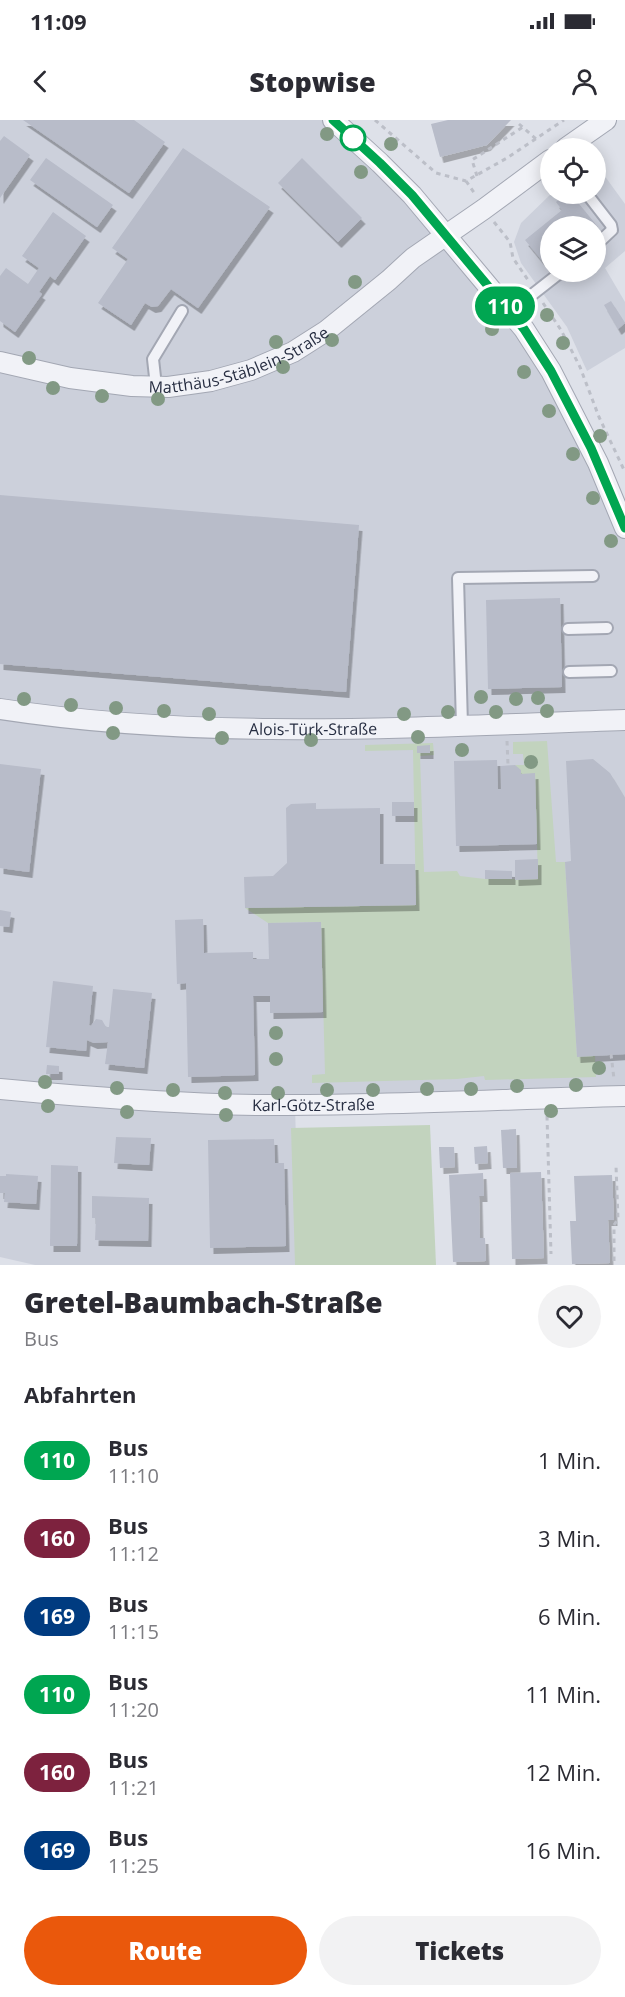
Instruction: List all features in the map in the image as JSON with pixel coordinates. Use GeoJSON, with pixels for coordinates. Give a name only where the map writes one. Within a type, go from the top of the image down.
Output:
{"type":"FeatureCollection","features":[{"type":"Feature","properties":{"kind":"street"},"geometry":{"type":"LineString","coordinates":[[333,120],[412,195],[510,312],[551,371],[598,463],[625,528]]}},
{"type":"Feature","properties":{"kind":"street"},"geometry":{"type":"LineString","coordinates":[[580,138],[606,120]]}},
{"type":"Feature","properties":{"kind":"street","name":"Matthäus-Stäblein-Straße"},"geometry":{"type":"LineString","coordinates":[[0,362],[98,383],[156,387],[211,381],[251,370],[293,352],[326,331],[413,258],[540,167]]}},
{"type":"Feature","properties":{"kind":"street","name":"Alois-Türk-Straße"},"geometry":{"type":"LineString","coordinates":[[0,709],[89,720],[290,729],[625,720]]}},
{"type":"Feature","properties":{"kind":"street","name":"Karl-Götz-Straße"},"geometry":{"type":"LineString","coordinates":[[0,1089],[167,1102],[257,1105],[625,1096]]}},
{"type":"Feature","properties":{"kind":"lane"},"geometry":{"type":"LineString","coordinates":[[595,204],[604,216]]}},
{"type":"Feature","properties":{"kind":"lane"},"geometry":{"type":"LineString","coordinates":[[606,219],[612,230],[606,236]]}},
{"type":"Feature","properties":{"kind":"lane"},"geometry":{"type":"LineString","coordinates":[[510,312],[548,282]]}},
{"type":"Feature","properties":{"kind":"lane"},"geometry":{"type":"LineString","coordinates":[[156,387],[153,359],[182,311]]}},
{"type":"Feature","properties":{"kind":"lane"},"geometry":{"type":"LineString","coordinates":[[462,726],[458,578],[593,576]]}},
{"type":"Feature","properties":{"kind":"lane"},"geometry":{"type":"LineString","coordinates":[[568,629],[607,628]]}},
{"type":"Feature","properties":{"kind":"lane"},"geometry":{"type":"LineString","coordinates":[[569,672],[611,671]]}},
{"type":"Feature","properties":{"kind":"path"},"geometry":{"type":"LineString","coordinates":[[375,120],[436,173],[466,181],[564,120]]}},
{"type":"Feature","properties":{"kind":"path"},"geometry":{"type":"LineString","coordinates":[[477,176],[472,160],[521,125],[536,139]]}},
{"type":"Feature","properties":{"kind":"path"},"geometry":{"type":"LineString","coordinates":[[510,242],[517,265],[561,330],[580,367],[599,417],[625,472]]}},
{"type":"Feature","properties":{"kind":"path"},"geometry":{"type":"LineString","coordinates":[[507,740],[508,765]]}},
{"type":"Feature","properties":{"kind":"path"},"geometry":{"type":"LineString","coordinates":[[611,1054],[614,1079]]}},
{"type":"Feature","properties":{"kind":"path"},"geometry":{"type":"LineString","coordinates":[[547,1116],[551,1254]]}},
{"type":"Feature","properties":{"kind":"path"},"geometry":{"type":"LineString","coordinates":[[614,1261],[614,1225],[618,1219],[616,1166]]}},
{"type":"Feature","properties":{"kind":"shaded area"},"geometry":{"type":"Polygon","coordinates":[[[0,120],[332,120],[523,330],[625,532],[625,1095],[295,1103],[299,1265],[35,1265],[0,1257],[0,120]]]}},
{"type":"Feature","properties":{"kind":"shaded area"},"geometry":{"type":"Polygon","coordinates":[[[606,178],[625,204],[625,251],[606,267],[606,216],[540,216],[540,282],[606,282],[606,270],[625,302],[625,348],[587,371],[567,327],[521,263],[514,242],[521,223],[541,204],[606,204],[606,178]]]}},
{"type":"Feature","properties":{"kind":"green space"},"geometry":{"type":"Polygon","coordinates":[[[547,741],[556,862],[565,862],[577,1056],[595,1055],[596,1077],[485,1080],[484,1076],[457,1079],[312,1083],[312,1075],[325,1074],[321,922],[268,923],[245,908],[416,905],[413,750],[365,751],[365,745],[433,743],[434,755],[420,756],[424,872],[457,871],[460,876],[485,879],[538,879],[535,774],[521,774],[515,765],[524,765],[523,754],[513,754],[513,742],[547,741]]]}},
{"type":"Feature","properties":{"kind":"green space"},"geometry":{"type":"Polygon","coordinates":[[[430,1125],[436,1265],[295,1265],[291,1128],[430,1125]]]}},
{"type":"Feature","properties":{"kind":"building"},"geometry":{"type":"Polygon","coordinates":[[[23,120],[134,120],[165,142],[129,193],[23,120]]]}},
{"type":"Feature","properties":{"kind":"building"},"geometry":{"type":"Polygon","coordinates":[[[448,120],[511,120],[487,145],[440,157],[431,124],[448,120]]]}},
{"type":"Feature","properties":{"kind":"building"},"geometry":{"type":"Polygon","coordinates":[[[4,136],[30,155],[0,198],[0,141],[4,136]]]}},
{"type":"Feature","properties":{"kind":"building"},"geometry":{"type":"Polygon","coordinates":[[[183,148],[270,207],[198,308],[171,289],[158,306],[152,307],[145,303],[131,325],[98,303],[128,259],[112,248],[183,148]]]}},
{"type":"Feature","properties":{"kind":"building"},"geometry":{"type":"Polygon","coordinates":[[[46,158],[113,205],[97,227],[30,180],[46,158]]]}},
{"type":"Feature","properties":{"kind":"building"},"geometry":{"type":"Polygon","coordinates":[[[302,158],[362,218],[338,242],[278,183],[302,158]]]}},
{"type":"Feature","properties":{"kind":"building"},"geometry":{"type":"Polygon","coordinates":[[[558,204],[579,204],[589,216],[555,216],[562,210],[558,204]]]}},
{"type":"Feature","properties":{"kind":"building"},"geometry":{"type":"Polygon","coordinates":[[[53,212],[86,236],[55,280],[50,276],[39,292],[42,294],[15,332],[0,321],[0,276],[6,268],[28,284],[39,268],[22,256],[53,212]]]}},
{"type":"Feature","properties":{"kind":"building"},"geometry":{"type":"Polygon","coordinates":[[[540,228],[540,258],[525,240],[540,228]]]}},
{"type":"Feature","properties":{"kind":"building"},"geometry":{"type":"Polygon","coordinates":[[[611,301],[625,323],[618,329],[604,305],[611,301]]]}},
{"type":"Feature","properties":{"kind":"building"},"geometry":{"type":"Polygon","coordinates":[[[0,495],[359,525],[346,692],[0,664],[0,495]]]}},
{"type":"Feature","properties":{"kind":"building"},"geometry":{"type":"Polygon","coordinates":[[[560,598],[562,687],[488,689],[486,600],[560,598]]]}},
{"type":"Feature","properties":{"kind":"building"},"geometry":{"type":"Polygon","coordinates":[[[430,745],[430,753],[417,753],[417,746],[430,745]]]}},
{"type":"Feature","properties":{"kind":"building"},"geometry":{"type":"Polygon","coordinates":[[[593,759],[610,773],[625,798],[625,1054],[577,1057],[565,862],[571,861],[566,761],[593,759]]]}},
{"type":"Feature","properties":{"kind":"building"},"geometry":{"type":"Polygon","coordinates":[[[497,760],[498,789],[501,789],[501,766],[515,765],[521,770],[521,774],[535,773],[537,844],[456,846],[454,761],[497,760]]]}},
{"type":"Feature","properties":{"kind":"building"},"geometry":{"type":"Polygon","coordinates":[[[0,764],[41,769],[29,872],[0,868],[0,764]]]}},
{"type":"Feature","properties":{"kind":"building"},"geometry":{"type":"Polygon","coordinates":[[[392,802],[414,802],[414,816],[392,816],[392,802]]]}},
{"type":"Feature","properties":{"kind":"building"},"geometry":{"type":"Polygon","coordinates":[[[316,803],[316,809],[380,808],[380,864],[415,864],[416,905],[245,908],[244,877],[273,876],[287,863],[286,808],[291,804],[316,803]]]}},
{"type":"Feature","properties":{"kind":"building"},"geometry":{"type":"Polygon","coordinates":[[[538,859],[538,879],[515,880],[515,860],[538,859]]]}},
{"type":"Feature","properties":{"kind":"building"},"geometry":{"type":"Polygon","coordinates":[[[485,870],[512,871],[512,879],[485,879],[485,870]]]}},
{"type":"Feature","properties":{"kind":"building"},"geometry":{"type":"Polygon","coordinates":[[[0,910],[11,912],[9,927],[0,926],[0,910]]]}},
{"type":"Feature","properties":{"kind":"building"},"geometry":{"type":"Polygon","coordinates":[[[203,919],[204,953],[253,952],[253,959],[269,959],[268,923],[321,922],[323,1012],[270,1013],[270,996],[253,996],[255,1075],[188,1077],[186,983],[177,984],[175,920],[203,919]]]}},
{"type":"Feature","properties":{"kind":"building"},"geometry":{"type":"Polygon","coordinates":[[[53,981],[93,986],[89,1025],[91,1026],[96,1019],[102,1020],[106,1027],[109,1027],[113,989],[152,993],[144,1068],[105,1064],[108,1042],[94,1043],[87,1040],[86,1051],[46,1047],[53,981]]]}},
{"type":"Feature","properties":{"kind":"building"},"geometry":{"type":"Polygon","coordinates":[[[47,1065],[59,1066],[59,1074],[46,1074],[47,1065]]]}},
{"type":"Feature","properties":{"kind":"building"},"geometry":{"type":"Polygon","coordinates":[[[516,1129],[517,1168],[503,1168],[501,1130],[516,1129]]]}},
{"type":"Feature","properties":{"kind":"building"},"geometry":{"type":"Polygon","coordinates":[[[116,1137],[151,1138],[149,1165],[114,1163],[116,1137]]]}},
{"type":"Feature","properties":{"kind":"building"},"geometry":{"type":"Polygon","coordinates":[[[274,1139],[275,1163],[284,1163],[286,1246],[210,1248],[208,1140],[274,1139]]]}},
{"type":"Feature","properties":{"kind":"building"},"geometry":{"type":"Polygon","coordinates":[[[487,1146],[488,1163],[475,1164],[474,1147],[487,1146]]]}},
{"type":"Feature","properties":{"kind":"building"},"geometry":{"type":"Polygon","coordinates":[[[439,1147],[454,1147],[455,1167],[440,1168],[439,1147]]]}},
{"type":"Feature","properties":{"kind":"building"},"geometry":{"type":"Polygon","coordinates":[[[51,1165],[78,1166],[77,1246],[50,1246],[51,1165]]]}},
{"type":"Feature","properties":{"kind":"building"},"geometry":{"type":"Polygon","coordinates":[[[541,1172],[544,1258],[512,1259],[510,1173],[541,1172]]]}},
{"type":"Feature","properties":{"kind":"building"},"geometry":{"type":"Polygon","coordinates":[[[483,1173],[484,1196],[479,1196],[480,1238],[485,1238],[486,1261],[453,1262],[449,1175],[483,1173]]]}},
{"type":"Feature","properties":{"kind":"building"},"geometry":{"type":"Polygon","coordinates":[[[6,1174],[38,1176],[36,1204],[4,1202],[5,1193],[0,1193],[0,1176],[6,1176],[6,1174]]]}},
{"type":"Feature","properties":{"kind":"building"},"geometry":{"type":"Polygon","coordinates":[[[612,1175],[614,1220],[608,1220],[610,1263],[572,1264],[570,1221],[576,1221],[574,1176],[612,1175]]]}},
{"type":"Feature","properties":{"kind":"building"},"geometry":{"type":"Polygon","coordinates":[[[92,1196],[149,1198],[148,1241],[95,1240],[96,1218],[92,1218],[92,1196]]]}},
{"type":"Feature","properties":{"kind":"bus line","name":"110"},"geometry":{"type":"LineString","coordinates":[[333,120],[412,195],[524,329],[551,371],[591,448],[625,528]]}}]}
